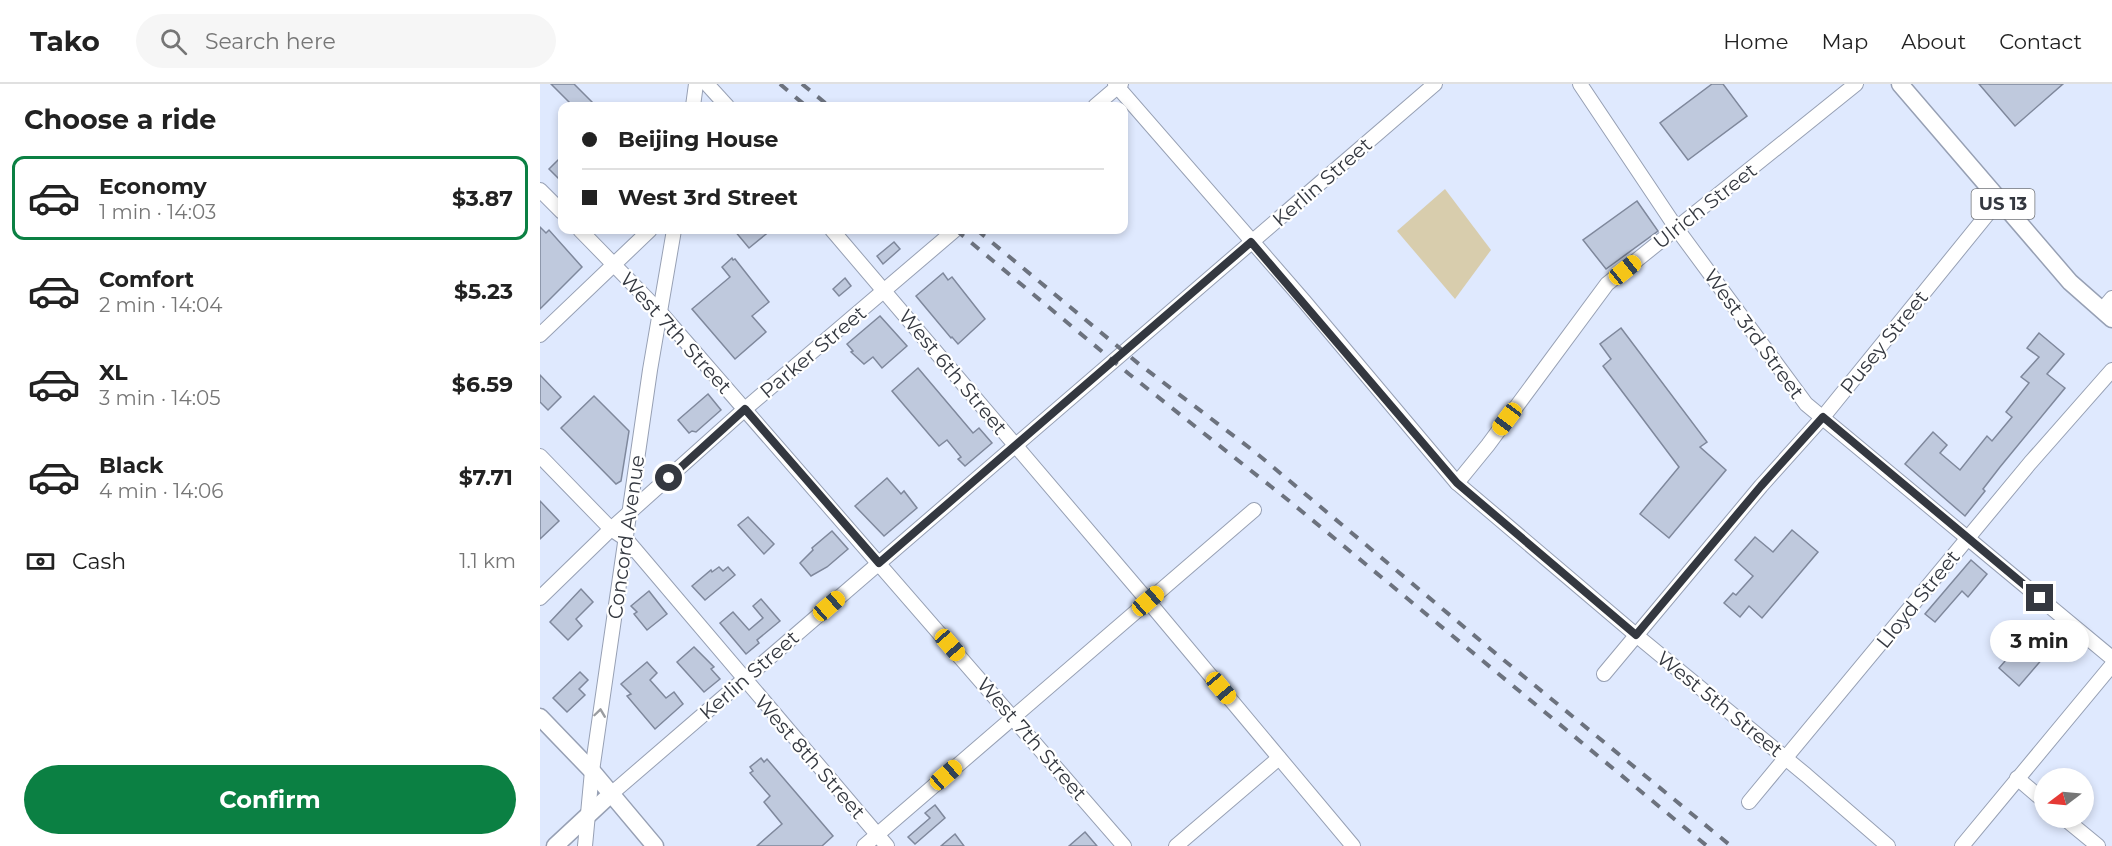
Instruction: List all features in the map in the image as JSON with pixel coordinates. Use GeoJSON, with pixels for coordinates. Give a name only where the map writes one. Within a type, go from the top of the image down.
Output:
{"type":"FeatureCollection","features":[{"type":"Feature","properties":{"kind":"main road","name":"US 13"},"geometry":{"type":"LineString","coordinates":[[1900,84],[2070,282],[2109,309]]}},
{"type":"Feature","properties":{"kind":"main road"},"geometry":{"type":"LineString","coordinates":[[540,717],[592,771],[655,846]]}},
{"type":"Feature","properties":{"kind":"main road","name":"Kerlin Street"},"geometry":{"type":"LineString","coordinates":[[555,846],[611,794]]}},
{"type":"Feature","properties":{"kind":"street"},"geometry":{"type":"LineString","coordinates":[[694,102],[696,84]]}},
{"type":"Feature","properties":{"kind":"street"},"geometry":{"type":"LineString","coordinates":[[707,84],[723,102]]}},
{"type":"Feature","properties":{"kind":"street","name":"Kerlin Street"},"geometry":{"type":"LineString","coordinates":[[611,794],[1435,84]]}},
{"type":"Feature","properties":{"kind":"street","name":"West 3rd Street"},"geometry":{"type":"LineString","coordinates":[[1580,84],[1677,228],[1806,404],[2112,658]]}},
{"type":"Feature","properties":{"kind":"street","name":"Ulrich Street"},"geometry":{"type":"LineString","coordinates":[[1457,483],[1607,284],[1856,84]]}},
{"type":"Feature","properties":{"kind":"street"},"geometry":{"type":"LineString","coordinates":[[1099,102],[1118,85]]}},
{"type":"Feature","properties":{"kind":"street","name":"West 5th Street"},"geometry":{"type":"LineString","coordinates":[[1118,85],[1457,483],[1636,635],[1787,758],[1888,846]]}},
{"type":"Feature","properties":{"kind":"street"},"geometry":{"type":"LineString","coordinates":[[540,190],[558,208]]}},
{"type":"Feature","properties":{"kind":"street","name":"Pusey Street"},"geometry":{"type":"LineString","coordinates":[[1604,674],[1761,486],[1823,417],[1999,200]]}},
{"type":"Feature","properties":{"kind":"street","name":"West 7th Street"},"geometry":{"type":"LineString","coordinates":[[584,234],[660,312],[1124,846]]}},
{"type":"Feature","properties":{"kind":"street"},"geometry":{"type":"LineString","coordinates":[[540,335],[646,234]]}},
{"type":"Feature","properties":{"kind":"street","name":"Concord Avenue"},"geometry":{"type":"LineString","coordinates":[[585,846],[592,771],[629,514],[673,234]]}},
{"type":"Feature","properties":{"kind":"street","name":"West 6th Street"},"geometry":{"type":"LineString","coordinates":[[835,234],[1353,846]]}},
{"type":"Feature","properties":{"kind":"street","name":"Parker Street"},"geometry":{"type":"LineString","coordinates":[[540,598],[611,529],[745,409],[949,234]]}},
{"type":"Feature","properties":{"kind":"street","name":"Lloyd Street"},"geometry":{"type":"LineString","coordinates":[[1749,802],[1967,538],[2112,369]]}},
{"type":"Feature","properties":{"kind":"street","name":"West 8th Street"},"geometry":{"type":"LineString","coordinates":[[540,456],[611,529],[626,539],[887,846]]}},
{"type":"Feature","properties":{"kind":"street"},"geometry":{"type":"LineString","coordinates":[[864,846],[1254,510]]}},
{"type":"Feature","properties":{"kind":"street"},"geometry":{"type":"LineString","coordinates":[[1962,846],[2112,665]]}},
{"type":"Feature","properties":{"kind":"street"},"geometry":{"type":"LineString","coordinates":[[1176,846],[1279,758]]}},
{"type":"Feature","properties":{"kind":"street"},"geometry":{"type":"LineString","coordinates":[[2018,778],[2034,792]]}},
{"type":"Feature","properties":{"kind":"street"},"geometry":{"type":"LineString","coordinates":[[2075,828],[2095,845]]}},
{"type":"Feature","properties":{"kind":"shaded area"},"geometry":{"type":"Polygon","coordinates":[[[1445,189],[1491,250],[1455,299],[1397,231],[1445,189]]]}},
{"type":"Feature","properties":{"kind":"building"},"geometry":{"type":"Polygon","coordinates":[[[551,84],[574,84],[592,102],[569,102],[551,84]]]}},
{"type":"Feature","properties":{"kind":"building"},"geometry":{"type":"Polygon","coordinates":[[[1712,84],[1723,84],[1747,116],[1688,160],[1660,123],[1712,84]]]}},
{"type":"Feature","properties":{"kind":"building"},"geometry":{"type":"Polygon","coordinates":[[[1979,84],[2063,84],[2015,126],[1979,84]]]}},
{"type":"Feature","properties":{"kind":"building"},"geometry":{"type":"Polygon","coordinates":[[[558,160],[558,178],[549,169],[558,160]]]}},
{"type":"Feature","properties":{"kind":"building"},"geometry":{"type":"Polygon","coordinates":[[[1637,201],[1658,231],[1606,269],[1583,240],[1637,201]]]}},
{"type":"Feature","properties":{"kind":"building"},"geometry":{"type":"Polygon","coordinates":[[[540,227],[546,233],[549,230],[582,267],[540,309],[540,227]]]}},
{"type":"Feature","properties":{"kind":"building"},"geometry":{"type":"Polygon","coordinates":[[[737,234],[766,234],[749,248],[737,234]]]}},
{"type":"Feature","properties":{"kind":"building"},"geometry":{"type":"Polygon","coordinates":[[[894,242],[900,249],[883,264],[877,256],[894,242]]]}},
{"type":"Feature","properties":{"kind":"building"},"geometry":{"type":"Polygon","coordinates":[[[732,258],[769,302],[752,316],[766,332],[735,359],[692,309],[730,277],[722,267],[732,258]]]}},
{"type":"Feature","properties":{"kind":"building"},"geometry":{"type":"Polygon","coordinates":[[[943,273],[948,280],[952,277],[985,319],[958,344],[916,296],[943,273]]]}},
{"type":"Feature","properties":{"kind":"building"},"geometry":{"type":"Polygon","coordinates":[[[845,278],[851,286],[839,296],[833,289],[845,278]]]}},
{"type":"Feature","properties":{"kind":"building"},"geometry":{"type":"Polygon","coordinates":[[[880,316],[907,346],[882,368],[873,357],[864,364],[851,352],[853,351],[847,344],[880,316]]]}},
{"type":"Feature","properties":{"kind":"building"},"geometry":{"type":"Polygon","coordinates":[[[1621,328],[1707,442],[1700,447],[1726,470],[1669,538],[1640,514],[1679,467],[1603,366],[1611,359],[1600,344],[1621,328]]]}},
{"type":"Feature","properties":{"kind":"building"},"geometry":{"type":"Polygon","coordinates":[[[2039,333],[2064,354],[2047,374],[2065,388],[2000,467],[1965,516],[1905,464],[1933,432],[1947,445],[1940,453],[1960,470],[1987,436],[1992,441],[2012,417],[2006,412],[2029,383],[2021,377],[2039,357],[2027,348],[2039,333]]]}},
{"type":"Feature","properties":{"kind":"building"},"geometry":{"type":"Polygon","coordinates":[[[918,368],[973,433],[979,428],[992,443],[965,466],[958,459],[961,457],[947,440],[939,446],[892,391],[918,368]]]}},
{"type":"Feature","properties":{"kind":"building"},"geometry":{"type":"Polygon","coordinates":[[[540,375],[561,397],[548,410],[540,402],[540,375]]]}},
{"type":"Feature","properties":{"kind":"building"},"geometry":{"type":"Polygon","coordinates":[[[708,394],[721,410],[696,432],[689,433],[678,420],[708,394]]]}},
{"type":"Feature","properties":{"kind":"building"},"geometry":{"type":"Polygon","coordinates":[[[594,396],[629,431],[621,481],[616,484],[561,428],[594,396]]]}},
{"type":"Feature","properties":{"kind":"building"},"geometry":{"type":"Polygon","coordinates":[[[887,478],[901,494],[904,491],[917,508],[884,536],[855,506],[887,478]]]}},
{"type":"Feature","properties":{"kind":"building"},"geometry":{"type":"Polygon","coordinates":[[[540,501],[559,521],[540,539],[540,501]]]}},
{"type":"Feature","properties":{"kind":"building"},"geometry":{"type":"Polygon","coordinates":[[[748,517],[774,544],[764,554],[738,525],[748,517]]]}},
{"type":"Feature","properties":{"kind":"building"},"geometry":{"type":"Polygon","coordinates":[[[1792,530],[1818,552],[1762,618],[1749,606],[1740,617],[1724,603],[1733,593],[1736,595],[1753,576],[1735,560],[1755,537],[1773,552],[1792,530]]]}},
{"type":"Feature","properties":{"kind":"building"},"geometry":{"type":"Polygon","coordinates":[[[832,531],[848,549],[827,567],[811,576],[800,563],[813,550],[812,548],[832,531]]]}},
{"type":"Feature","properties":{"kind":"building"},"geometry":{"type":"Polygon","coordinates":[[[1971,560],[1987,574],[1968,597],[1962,591],[1935,622],[1925,614],[1971,560]]]}},
{"type":"Feature","properties":{"kind":"building"},"geometry":{"type":"Polygon","coordinates":[[[719,567],[723,571],[728,567],[735,575],[705,600],[692,586],[711,570],[712,572],[719,567]]]}},
{"type":"Feature","properties":{"kind":"building"},"geometry":{"type":"Polygon","coordinates":[[[581,589],[593,602],[576,619],[582,626],[568,640],[550,622],[581,589]]]}},
{"type":"Feature","properties":{"kind":"building"},"geometry":{"type":"Polygon","coordinates":[[[649,591],[667,614],[647,630],[634,614],[637,612],[631,606],[649,591]]]}},
{"type":"Feature","properties":{"kind":"building"},"geometry":{"type":"Polygon","coordinates":[[[761,599],[780,621],[757,640],[759,643],[746,654],[720,623],[733,612],[749,630],[763,618],[753,606],[761,599]]]}},
{"type":"Feature","properties":{"kind":"building"},"geometry":{"type":"Polygon","coordinates":[[[2037,625],[2057,642],[2019,686],[1999,668],[2037,625]]]}},
{"type":"Feature","properties":{"kind":"building"},"geometry":{"type":"Polygon","coordinates":[[[694,647],[714,667],[711,669],[720,679],[704,692],[677,662],[694,647]]]}},
{"type":"Feature","properties":{"kind":"building"},"geometry":{"type":"Polygon","coordinates":[[[647,662],[657,673],[650,680],[666,698],[674,692],[683,704],[655,729],[627,696],[631,694],[621,684],[647,662]]]}},
{"type":"Feature","properties":{"kind":"building"},"geometry":{"type":"Polygon","coordinates":[[[580,672],[588,680],[579,689],[585,695],[567,712],[553,698],[580,672]]]}},
{"type":"Feature","properties":{"kind":"building"},"geometry":{"type":"Polygon","coordinates":[[[761,758],[764,762],[767,759],[833,836],[822,846],[757,846],[782,824],[764,802],[770,796],[750,773],[753,771],[750,767],[761,758]]]}},
{"type":"Feature","properties":{"kind":"building"},"geometry":{"type":"Polygon","coordinates":[[[935,805],[945,818],[915,844],[908,837],[930,818],[925,813],[935,805]]]}},
{"type":"Feature","properties":{"kind":"building"},"geometry":{"type":"Polygon","coordinates":[[[1085,832],[1097,846],[1069,846],[1085,832]]]}},
{"type":"Feature","properties":{"kind":"building"},"geometry":{"type":"Polygon","coordinates":[[[955,834],[964,846],[941,846],[955,834]]]}},
{"type":"Feature","properties":{"kind":"railway"},"geometry":{"type":"LineString","coordinates":[[780,84],[801,102]]}},
{"type":"Feature","properties":{"kind":"railway"},"geometry":{"type":"LineString","coordinates":[[802,84],[824,102]]}},
{"type":"Feature","properties":{"kind":"railway"},"geometry":{"type":"LineString","coordinates":[[961,234],[1129,374],[1288,500],[1707,846]]}},
{"type":"Feature","properties":{"kind":"railway"},"geometry":{"type":"LineString","coordinates":[[982,234],[1139,364],[1255,452],[1731,846]]}},
{"type":"Feature","properties":{"kind":"route"},"geometry":{"type":"LineString","coordinates":[[669,478],[745,409],[879,563],[1251,242],[1304,301],[1457,483],[1636,635],[1761,486],[1823,417],[2040,598]]}}]}
